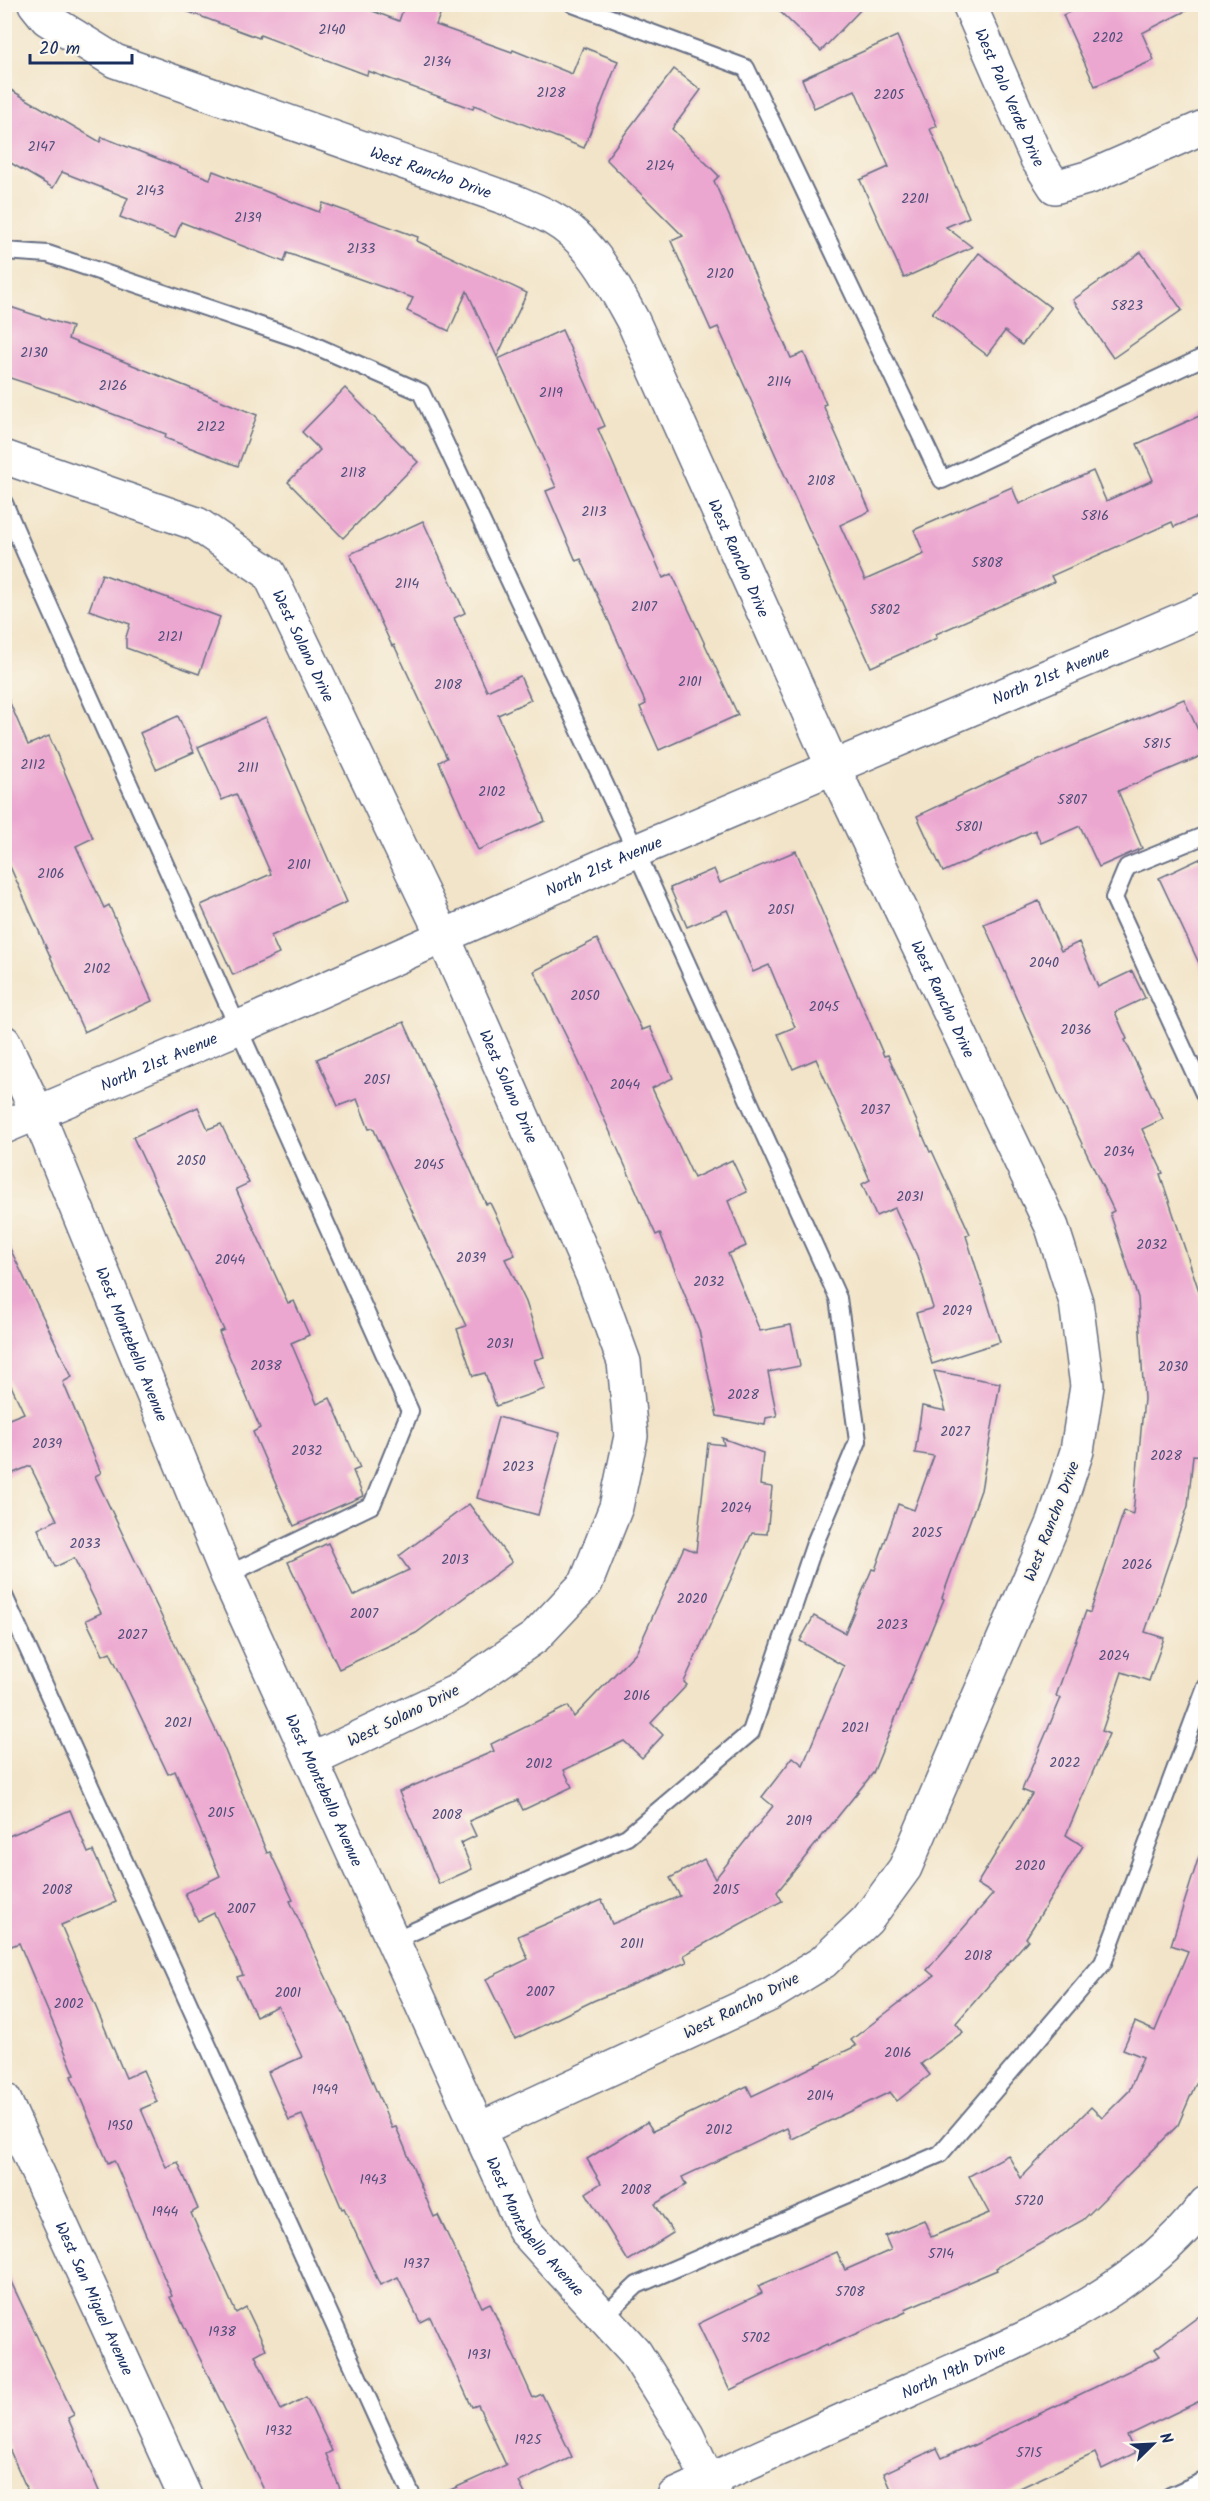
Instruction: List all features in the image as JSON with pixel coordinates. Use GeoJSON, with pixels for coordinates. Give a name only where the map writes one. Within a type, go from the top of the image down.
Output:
{"type":"FeatureCollection","features":[{"type":"Feature","properties":{"kind":"street","name":"West Palo Verde Drive"},"geometry":{"type":"LineString","coordinates":[[969,4],[1037,159],[1054,187],[1090,177],[1206,126]]}},
{"type":"Feature","properties":{"kind":"street","name":"West Rancho Drive"},"geometry":{"type":"LineString","coordinates":[[47,9],[115,61],[514,201],[554,219],[584,243],[608,276],[633,321],[833,767],[1052,1227],[1076,1302],[1087,1386],[1077,1451],[1054,1522],[905,1868],[867,1920],[822,1962],[771,1994],[480,2129]]}},
{"type":"Feature","properties":{"kind":"street","name":"West Solano Drive"},"geometry":{"type":"LineString","coordinates":[[4,458],[197,524],[269,573],[443,936],[594,1279],[624,1362],[631,1436],[616,1507],[586,1583],[535,1637],[455,1692],[312,1760]]}},
{"type":"Feature","properties":{"kind":"street","name":"North 21st Avenue"},"geometry":{"type":"LineString","coordinates":[[4,1126],[237,1028],[636,851],[1206,609]]}},
{"type":"Feature","properties":{"kind":"street","name":"West Montebello Avenue"},"geometry":{"type":"LineString","coordinates":[[4,1042],[37,1112],[227,1575],[524,2230],[635,2352],[665,2396],[687,2435],[711,2489]]}},
{"type":"Feature","properties":{"kind":"street","name":"West San Miguel Avenue"},"geometry":{"type":"LineString","coordinates":[[4,2099],[17,2161],[185,2496]]}},
{"type":"Feature","properties":{"kind":"street","name":"North 19th Drive"},"geometry":{"type":"LineString","coordinates":[[674,2496],[711,2489],[1067,2318],[1147,2264],[1191,2223],[1206,2203]]}},
{"type":"Feature","properties":{"kind":"lane"},"geometry":{"type":"LineString","coordinates":[[573,4],[746,68],[942,480],[1206,356]]}},
{"type":"Feature","properties":{"kind":"lane"},"geometry":{"type":"LineString","coordinates":[[4,251],[59,257],[302,340],[421,392],[636,851],[838,1298],[858,1441],[815,1543],[751,1732],[627,1837],[394,1940]]}},
{"type":"Feature","properties":{"kind":"lane"},"geometry":{"type":"LineString","coordinates":[[4,503],[410,1411],[372,1505],[227,1575]]}},
{"type":"Feature","properties":{"kind":"lane"},"geometry":{"type":"LineString","coordinates":[[1206,835],[1127,867],[1114,898],[1206,1098]]}},
{"type":"Feature","properties":{"kind":"lane"},"geometry":{"type":"LineString","coordinates":[[4,1596],[412,2496]]}},
{"type":"Feature","properties":{"kind":"lane"},"geometry":{"type":"LineString","coordinates":[[604,2316],[637,2285],[940,2154],[1103,1963],[1206,1687]]}},
{"type":"Feature","properties":{"kind":"lane"},"geometry":{"type":"LineString","coordinates":[[1170,2496],[1206,2480]]}},
{"type":"Feature","properties":{"kind":"building"},"geometry":{"type":"Polygon","coordinates":[[[179,4],[354,4],[399,21],[405,4],[444,4],[436,25],[512,52],[513,50],[572,74],[583,47],[618,61],[584,148],[474,105],[473,109],[368,71],[367,75],[260,35],[259,38],[178,8],[179,4]]]}},
{"type":"Feature","properties":{"kind":"building"},"geometry":{"type":"Polygon","coordinates":[[[772,4],[866,4],[821,51],[772,4]]]}},
{"type":"Feature","properties":{"kind":"building"},"geometry":{"type":"Polygon","coordinates":[[[1086,4],[1199,4],[1142,33],[1154,60],[1095,86],[1063,15],[1086,4]]]}},
{"type":"Feature","properties":{"kind":"building"},"geometry":{"type":"Polygon","coordinates":[[[897,36],[937,126],[930,129],[969,217],[946,227],[972,247],[904,278],[860,180],[889,167],[855,90],[814,108],[802,79],[897,36]]]}},
{"type":"Feature","properties":{"kind":"building"},"geometry":{"type":"Polygon","coordinates":[[[674,69],[701,90],[672,129],[719,176],[714,181],[791,358],[804,353],[826,404],[823,405],[870,511],[840,525],[865,580],[924,554],[914,530],[1012,487],[1019,504],[1093,471],[1106,501],[1153,480],[1137,444],[1206,413],[1206,513],[1174,527],[1172,522],[1051,576],[1054,582],[936,634],[937,638],[871,667],[718,327],[711,330],[671,241],[683,236],[606,159],[674,69]]]}},
{"type":"Feature","properties":{"kind":"building"},"geometry":{"type":"Polygon","coordinates":[[[4,86],[100,142],[102,137],[210,179],[213,171],[319,212],[323,203],[418,237],[417,241],[527,293],[497,357],[467,291],[449,331],[407,311],[413,298],[287,253],[284,262],[181,222],[175,238],[120,217],[128,198],[62,172],[53,188],[4,159],[4,86]]]}},
{"type":"Feature","properties":{"kind":"building"},"geometry":{"type":"Polygon","coordinates":[[[1141,252],[1182,310],[1113,358],[1073,300],[1141,252]]]}},
{"type":"Feature","properties":{"kind":"building"},"geometry":{"type":"Polygon","coordinates":[[[979,253],[1051,308],[1022,345],[1005,331],[987,355],[932,313],[979,253]]]}},
{"type":"Feature","properties":{"kind":"building"},"geometry":{"type":"Polygon","coordinates":[[[4,305],[72,327],[68,339],[257,415],[238,466],[165,438],[166,434],[4,376],[4,305]]]}},
{"type":"Feature","properties":{"kind":"building"},"geometry":{"type":"Polygon","coordinates":[[[562,330],[605,426],[598,429],[663,578],[672,574],[738,715],[659,750],[640,707],[646,704],[581,559],[576,561],[546,491],[556,487],[498,359],[562,330]]]}},
{"type":"Feature","properties":{"kind":"building"},"geometry":{"type":"Polygon","coordinates":[[[345,388],[418,462],[343,538],[288,482],[320,450],[302,432],[345,388]]]}},
{"type":"Feature","properties":{"kind":"building"},"geometry":{"type":"Polygon","coordinates":[[[423,521],[465,613],[454,618],[487,691],[520,676],[531,700],[498,715],[545,821],[478,850],[439,762],[447,758],[350,554],[423,521]]]}},
{"type":"Feature","properties":{"kind":"building"},"geometry":{"type":"Polygon","coordinates":[[[102,574],[220,617],[199,674],[126,648],[126,637],[130,624],[89,610],[102,574]]]}},
{"type":"Feature","properties":{"kind":"building"},"geometry":{"type":"Polygon","coordinates":[[[4,689],[28,745],[49,736],[93,838],[76,846],[104,908],[109,905],[152,1001],[84,1032],[4,853],[4,689]]]}},
{"type":"Feature","properties":{"kind":"building"},"geometry":{"type":"Polygon","coordinates":[[[1184,699],[1206,748],[1206,754],[1118,791],[1142,848],[1099,867],[1080,826],[1041,843],[1035,830],[943,872],[917,816],[1011,772],[1184,699]]]}},
{"type":"Feature","properties":{"kind":"building"},"geometry":{"type":"Polygon","coordinates":[[[178,716],[194,752],[156,769],[140,733],[178,716]]]}},
{"type":"Feature","properties":{"kind":"building"},"geometry":{"type":"Polygon","coordinates":[[[266,717],[347,902],[271,936],[279,954],[233,975],[201,905],[271,874],[236,794],[222,800],[198,747],[266,717]]]}},
{"type":"Feature","properties":{"kind":"building"},"geometry":{"type":"Polygon","coordinates":[[[796,851],[884,1056],[888,1055],[930,1152],[932,1151],[970,1234],[966,1236],[1000,1342],[932,1364],[916,1313],[933,1308],[917,1256],[895,1208],[876,1216],[862,1184],[870,1180],[816,1059],[793,1069],[778,1034],[795,1027],[769,965],[753,972],[727,910],[687,927],[670,888],[714,869],[720,883],[796,851]]]}},
{"type":"Feature","properties":{"kind":"building"},"geometry":{"type":"Polygon","coordinates":[[[1206,856],[1206,978],[1159,878],[1206,856]]]}},
{"type":"Feature","properties":{"kind":"building"},"geometry":{"type":"Polygon","coordinates":[[[1039,901],[1061,951],[1079,942],[1098,987],[1132,971],[1145,998],[1115,1012],[1127,1039],[1125,1040],[1163,1119],[1142,1129],[1163,1173],[1160,1174],[1206,1312],[1206,1341],[1203,1341],[1206,1456],[1193,1455],[1188,1506],[1145,1632],[1164,1638],[1149,1681],[1122,1672],[1102,1731],[1109,1734],[1066,1835],[1083,1846],[1026,1938],[1028,1940],[956,2023],[963,2032],[921,2064],[930,2075],[897,2101],[890,2092],[792,2139],[787,2128],[682,2177],[686,2185],[655,2204],[673,2233],[628,2261],[586,2193],[601,2183],[587,2159],[647,2122],[653,2131],[747,2086],[752,2096],[856,2046],[851,2040],[934,1976],[927,1970],[993,1894],[977,1884],[1032,1794],[1022,1790],[1061,1698],[1056,1696],[1086,1611],[1090,1613],[1124,1511],[1133,1514],[1144,1399],[1138,1298],[1110,1213],[1114,1211],[1063,1104],[984,924],[1039,901]]]}},
{"type":"Feature","properties":{"kind":"building"},"geometry":{"type":"Polygon","coordinates":[[[597,939],[642,1030],[650,1027],[673,1078],[652,1088],[694,1178],[732,1160],[747,1192],[728,1201],[746,1246],[728,1254],[760,1331],[791,1325],[800,1366],[768,1372],[777,1416],[766,1418],[765,1425],[717,1416],[699,1330],[660,1233],[656,1235],[578,1060],[534,971],[597,939]]]}},
{"type":"Feature","properties":{"kind":"building"},"geometry":{"type":"Polygon","coordinates":[[[404,1022],[486,1204],[490,1203],[515,1255],[505,1259],[526,1302],[544,1357],[534,1360],[545,1389],[496,1406],[485,1373],[473,1376],[457,1329],[466,1326],[373,1128],[369,1129],[357,1099],[338,1106],[317,1059],[404,1022]]]}},
{"type":"Feature","properties":{"kind":"building"},"geometry":{"type":"Polygon","coordinates":[[[198,1107],[208,1129],[221,1124],[249,1183],[236,1189],[288,1303],[294,1301],[309,1335],[291,1343],[317,1404],[330,1398],[360,1468],[353,1471],[363,1496],[294,1526],[253,1432],[260,1428],[219,1332],[224,1330],[133,1137],[198,1107]]]}},
{"type":"Feature","properties":{"kind":"building"},"geometry":{"type":"Polygon","coordinates":[[[4,1236],[72,1377],[63,1382],[101,1473],[95,1476],[224,1748],[267,1853],[270,1852],[293,1900],[290,1901],[348,2024],[392,2128],[396,2127],[434,2217],[438,2215],[482,2307],[490,2303],[533,2398],[542,2394],[572,2457],[519,2482],[526,2496],[437,2496],[506,2465],[478,2405],[472,2407],[430,2317],[420,2322],[398,2277],[380,2285],[344,2208],[342,2209],[302,2115],[289,2120],[268,2072],[302,2057],[278,2006],[256,2016],[237,1977],[243,1975],[214,1913],[198,1921],[185,1893],[220,1876],[175,1771],[168,1774],[110,1652],[103,1655],[86,1620],[101,1613],[74,1558],[55,1567],[38,1529],[57,1520],[30,1466],[4,1477],[4,1421],[24,1413],[4,1371],[4,1236]]]}},
{"type":"Feature","properties":{"kind":"building"},"geometry":{"type":"Polygon","coordinates":[[[934,1371],[1000,1383],[981,1490],[942,1598],[944,1599],[873,1773],[777,1892],[782,1901],[684,1955],[687,1962],[593,2001],[515,2039],[486,1979],[528,1959],[518,1936],[602,1900],[612,1924],[680,1896],[670,1878],[704,1859],[715,1879],[773,1806],[762,1797],[793,1757],[803,1765],[844,1666],[800,1641],[814,1616],[845,1633],[872,1569],[875,1570],[898,1504],[914,1510],[934,1456],[915,1453],[922,1406],[946,1411],[934,1371]]]}},
{"type":"Feature","properties":{"kind":"building"},"geometry":{"type":"Polygon","coordinates":[[[498,1417],[560,1433],[538,1515],[477,1498],[498,1417]]]}},
{"type":"Feature","properties":{"kind":"building"},"geometry":{"type":"Polygon","coordinates":[[[722,1438],[763,1453],[760,1485],[772,1487],[767,1534],[752,1533],[684,1682],[687,1685],[651,1723],[663,1735],[642,1758],[624,1741],[564,1770],[572,1787],[523,1810],[518,1800],[469,1821],[476,1836],[461,1843],[472,1869],[439,1884],[399,1792],[494,1751],[491,1744],[568,1706],[574,1717],[637,1651],[684,1547],[696,1552],[708,1443],[724,1445],[722,1438]]]}},
{"type":"Feature","properties":{"kind":"building"},"geometry":{"type":"Polygon","coordinates":[[[469,1504],[512,1562],[416,1633],[339,1669],[288,1562],[328,1543],[353,1596],[409,1570],[399,1556],[469,1504]]]}},
{"type":"Feature","properties":{"kind":"building"},"geometry":{"type":"Polygon","coordinates":[[[70,1810],[88,1853],[93,1851],[116,1902],[61,1925],[126,2078],[143,2070],[157,2102],[141,2109],[166,2167],[178,2162],[198,2209],[191,2213],[236,2313],[246,2307],[266,2349],[255,2355],[281,2410],[306,2397],[332,2451],[326,2454],[343,2496],[267,2496],[170,2297],[172,2296],[114,2160],[108,2163],[71,2076],[75,2075],[19,1943],[4,1949],[4,1838],[70,1810]]]}},
{"type":"Feature","properties":{"kind":"building"},"geometry":{"type":"Polygon","coordinates":[[[1199,1856],[1206,1857],[1206,2060],[1178,2125],[1083,2220],[996,2268],[997,2270],[905,2309],[906,2312],[828,2346],[827,2344],[730,2390],[698,2324],[762,2293],[758,2286],[837,2252],[845,2270],[891,2250],[885,2236],[924,2220],[931,2237],[989,2213],[969,2176],[1008,2155],[1021,2178],[1091,2107],[1102,2118],[1129,2091],[1143,2057],[1123,2049],[1135,2022],[1155,2031],[1188,1951],[1171,1945],[1199,1856]]]}},
{"type":"Feature","properties":{"kind":"building"},"geometry":{"type":"Polygon","coordinates":[[[4,2267],[74,2415],[68,2418],[101,2496],[30,2496],[4,2437],[4,2267]]]}},
{"type":"Feature","properties":{"kind":"building"},"geometry":{"type":"Polygon","coordinates":[[[1206,2311],[1206,2398],[1127,2436],[1135,2453],[1102,2469],[1095,2453],[1003,2496],[894,2496],[884,2473],[937,2448],[942,2458],[968,2448],[1160,2356],[1155,2349],[1206,2311]]]}}]}
